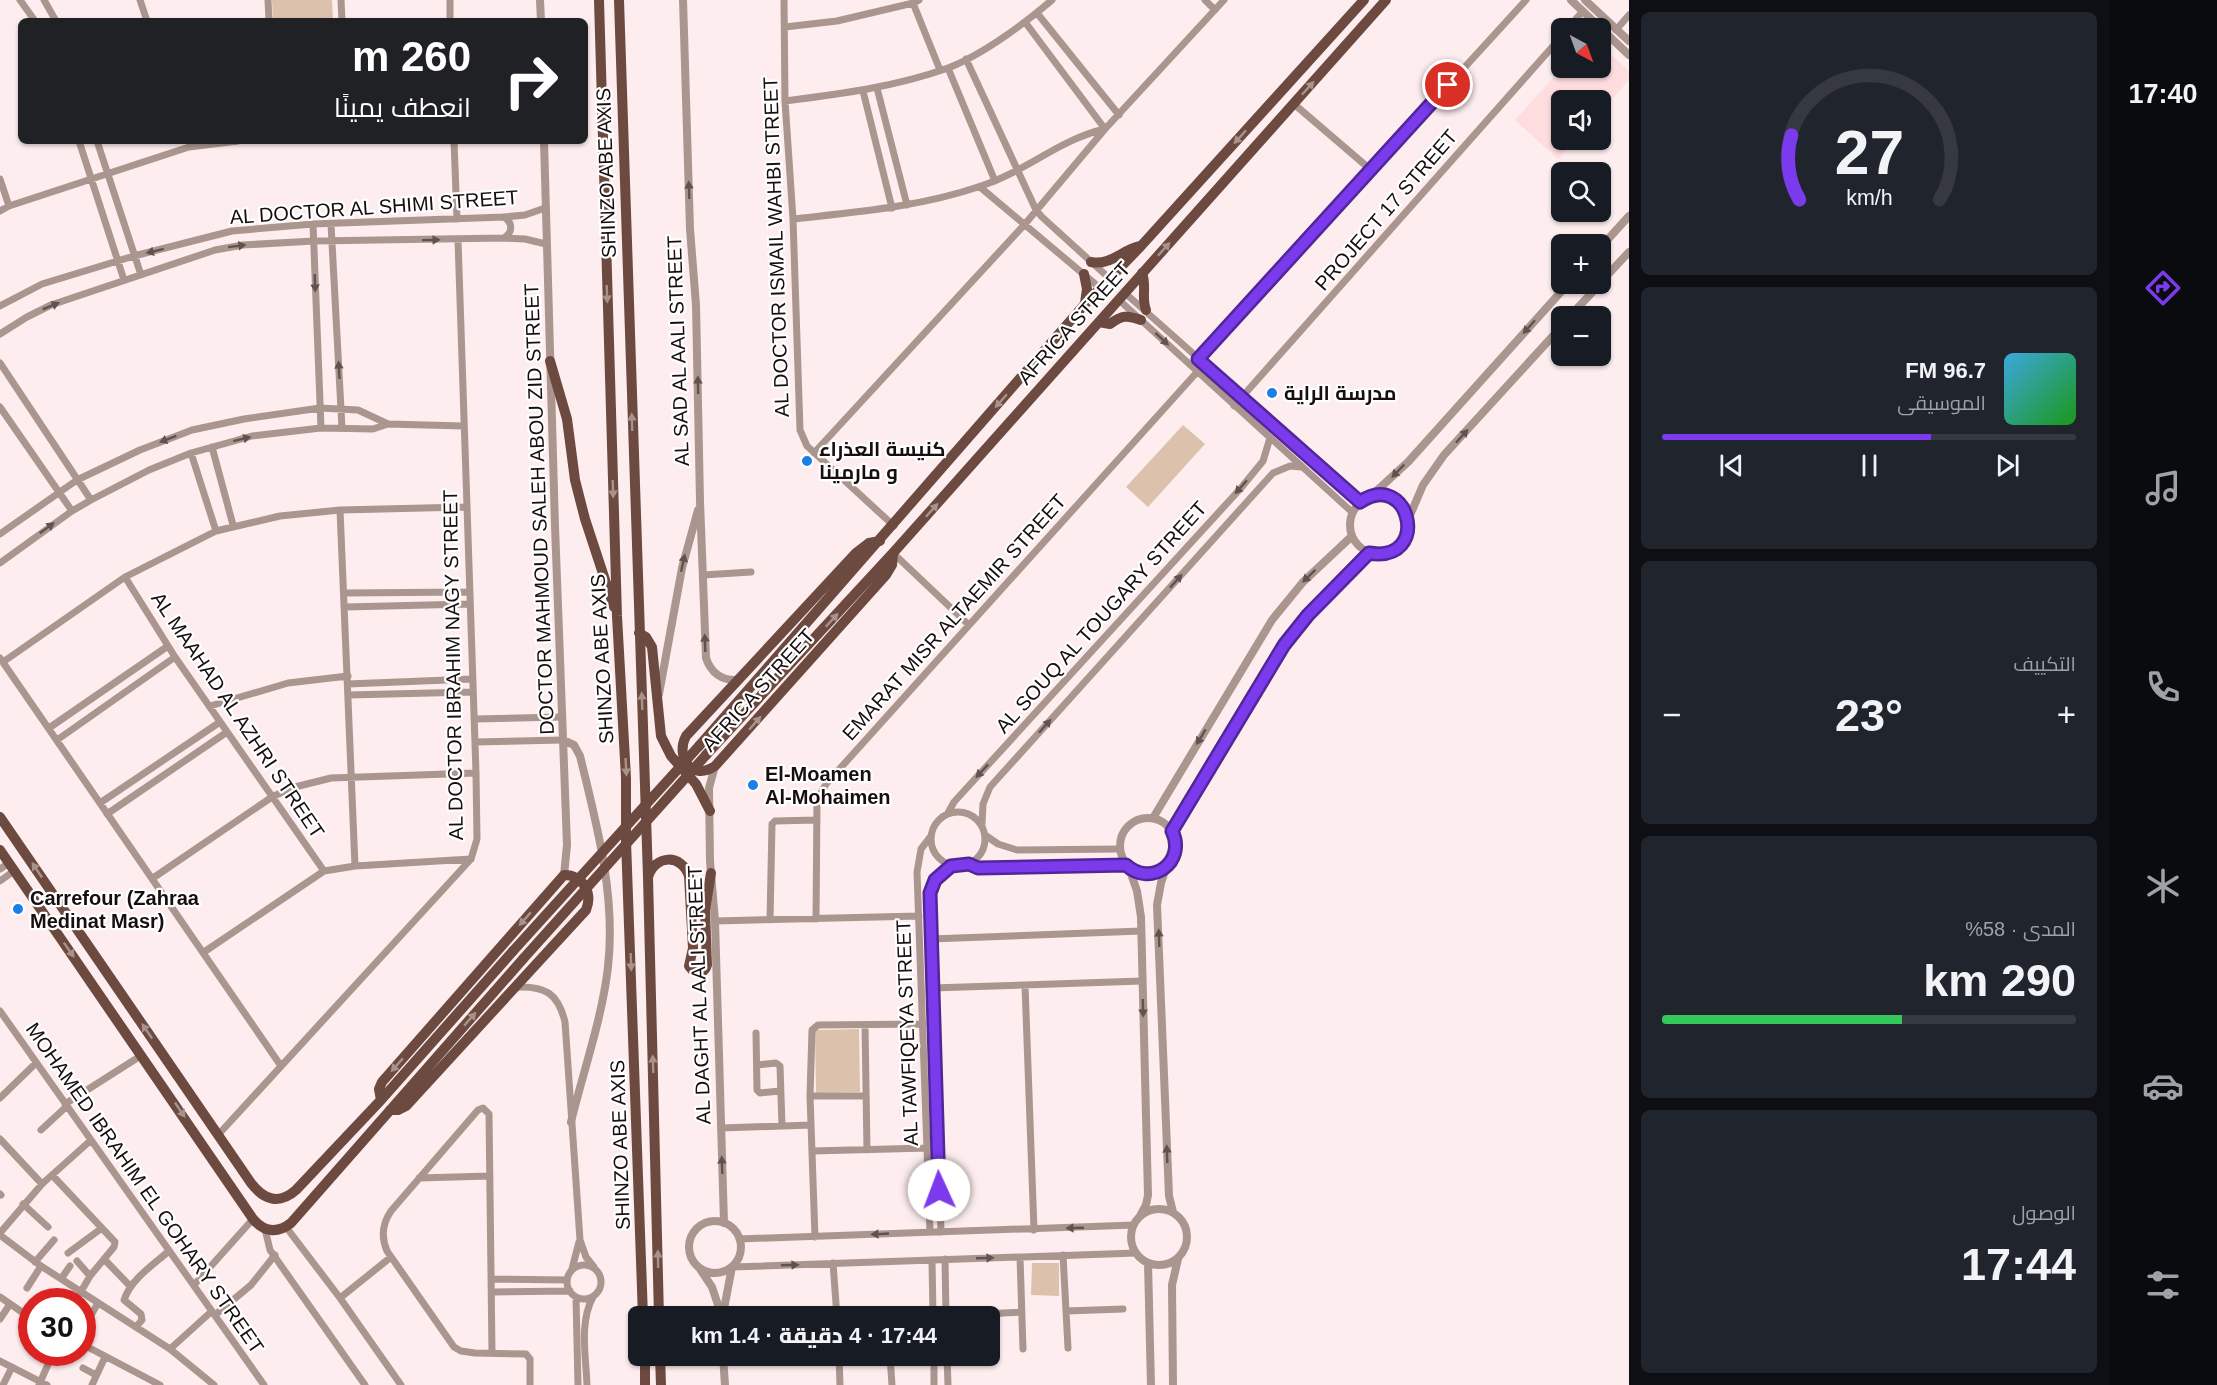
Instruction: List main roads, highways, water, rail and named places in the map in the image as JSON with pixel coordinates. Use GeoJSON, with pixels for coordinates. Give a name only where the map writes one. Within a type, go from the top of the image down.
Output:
{"type":"FeatureCollection","features":[{"type":"Feature","properties":{"kind":"main road","name":"SHINZO ABE AXIS"},"geometry":{"type":"LineString","coordinates":[[599,0],[617,616],[626,778],[626,841],[643,1306]]}},
{"type":"Feature","properties":{"kind":"main road","name":"SHINZO ABE AXIS"},"geometry":{"type":"LineString","coordinates":[[619,0],[648,877],[659,1306]]}},
{"type":"Feature","properties":{"kind":"main road","name":"AFRICA STREET"},"geometry":{"type":"LineString","coordinates":[[1364,0],[1141,246],[1085,304],[894,526],[880,541],[869,543],[860,549],[686,736],[683,744],[684,758],[692,768],[701,772],[715,766],[886,575],[892,565],[894,553],[1386,0]]}},
{"type":"Feature","properties":{"kind":"main road"},"geometry":{"type":"LineString","coordinates":[[1091,262],[1105,263],[1130,248],[1141,246]]}},
{"type":"Feature","properties":{"kind":"main road"},"geometry":{"type":"LineString","coordinates":[[1099,322],[1110,324],[1120,316],[1144,315],[1145,283],[1142,273]]}},
{"type":"Feature","properties":{"kind":"main road"},"geometry":{"type":"LineString","coordinates":[[1084,274],[1087,289],[1085,304]]}},
{"type":"Feature","properties":{"kind":"main road"},"geometry":{"type":"LineString","coordinates":[[550,361],[563,402],[575,480],[585,519],[617,616]]}},
{"type":"Feature","properties":{"kind":"main road"},"geometry":{"type":"LineString","coordinates":[[0,817],[251,1183],[264,1197],[281,1200],[289,1196],[381,1100],[699,747],[880,541]]}},
{"type":"Feature","properties":{"kind":"main road"},"geometry":{"type":"LineString","coordinates":[[0,850],[8,867],[142,1055],[253,1219],[265,1229],[276,1230],[286,1227],[706,755],[894,553]]}},
{"type":"Feature","properties":{"kind":"main road"},"geometry":{"type":"LineString","coordinates":[[639,633],[646,637],[652,647],[660,728],[664,744],[671,756],[696,784],[710,811]]}},
{"type":"Feature","properties":{"kind":"main road"},"geometry":{"type":"LineString","coordinates":[[648,877],[654,865],[667,859],[675,860],[686,868],[689,876],[693,941],[690,966],[692,970],[699,973],[707,965],[705,910],[711,873]]}},
{"type":"Feature","properties":{"kind":"main road"},"geometry":{"type":"LineString","coordinates":[[381,1100],[379,1089],[382,1082],[564,875],[576,877],[584,884],[589,897],[588,906],[517,987],[406,1106],[398,1110],[390,1110]]}},
{"type":"Feature","properties":{"kind":"main road"},"geometry":{"type":"LineString","coordinates":[[645,1366],[645,1385]]}},
{"type":"Feature","properties":{"kind":"main road"},"geometry":{"type":"LineString","coordinates":[[660,1366],[661,1385]]}},
{"type":"Feature","properties":{"kind":"place","name":"مدرسة الراية"},"geometry":{"type":"Point","coordinates":[1272,393]}},
{"type":"Feature","properties":{"kind":"place","name":"كنيسة العذراء و مارمينا"},"geometry":{"type":"Point","coordinates":[807,461]}},
{"type":"Feature","properties":{"kind":"place","name":"El-Moamen Al-Mohaimen"},"geometry":{"type":"Point","coordinates":[753,785]}},
{"type":"Feature","properties":{"kind":"place","name":"Carrefour (Zahraa Medinat Masr)"},"geometry":{"type":"Point","coordinates":[18,909]}}]}
